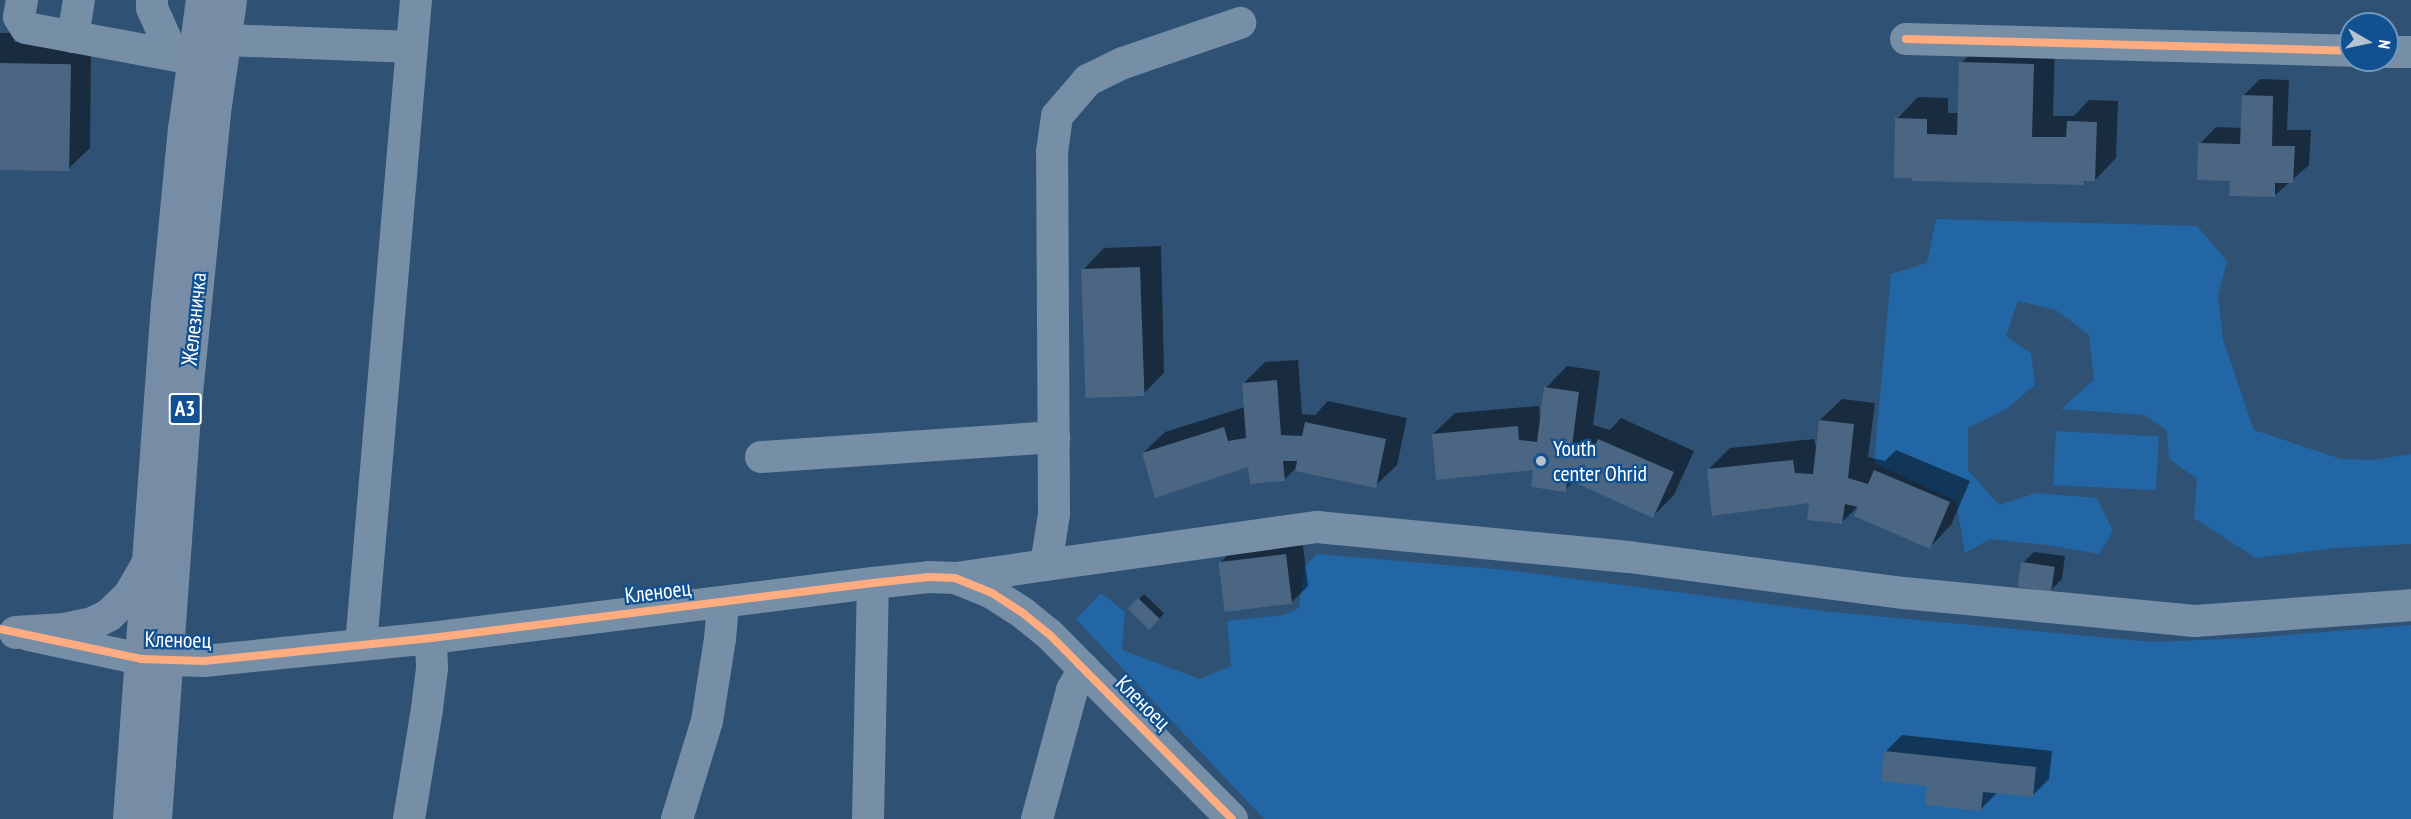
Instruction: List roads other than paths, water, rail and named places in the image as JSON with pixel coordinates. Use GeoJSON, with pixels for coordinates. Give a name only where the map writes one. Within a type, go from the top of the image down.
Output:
{"type":"FeatureCollection","features":[{"type":"Feature","properties":{"kind":"main road","name":"Железничка"},"geometry":{"type":"LineString","coordinates":[[155,819],[155,660],[148,561],[186,57],[202,0]]}},
{"type":"Feature","properties":{"kind":"main road","name":"Железничка"},"geometry":{"type":"LineString","coordinates":[[129,819],[155,660],[184,413],[215,105],[230,0]]}},
{"type":"Feature","properties":{"kind":"main road"},"geometry":{"type":"LineString","coordinates":[[8,630],[64,629],[92,623],[108,615],[129,595],[148,561]]}},
{"type":"Feature","properties":{"kind":"street"},"geometry":{"type":"LineString","coordinates":[[22,0],[19,17],[26,28],[186,57]]}},
{"type":"Feature","properties":{"kind":"street"},"geometry":{"type":"LineString","coordinates":[[73,37],[79,0]]}},
{"type":"Feature","properties":{"kind":"street"},"geometry":{"type":"LineString","coordinates":[[152,0],[166,42],[186,57]]}},
{"type":"Feature","properties":{"kind":"street"},"geometry":{"type":"LineString","coordinates":[[361,645],[416,0]]}},
{"type":"Feature","properties":{"kind":"street"},"geometry":{"type":"LineString","coordinates":[[1046,565],[1054,514],[1052,152],[1057,116],[1089,80],[1123,63],[1240,23]]}},
{"type":"Feature","properties":{"kind":"street"},"geometry":{"type":"LineString","coordinates":[[1906,39],[2339,51]]}},
{"type":"Feature","properties":{"kind":"street"},"geometry":{"type":"LineString","coordinates":[[224,40],[412,48]]}},
{"type":"Feature","properties":{"kind":"street"},"geometry":{"type":"LineString","coordinates":[[761,457],[1054,437]]}},
{"type":"Feature","properties":{"kind":"street"},"geometry":{"type":"LineString","coordinates":[[955,578],[1317,527],[1629,557],[1904,594],[2195,621],[2411,604]]}},
{"type":"Feature","properties":{"kind":"street","name":"Кленоец"},"geometry":{"type":"LineString","coordinates":[[8,630],[155,660],[204,661],[431,638],[873,583],[929,577],[955,578],[992,593],[1049,634],[1232,819]]}},
{"type":"Feature","properties":{"kind":"street"},"geometry":{"type":"LineString","coordinates":[[868,819],[873,583]]}},
{"type":"Feature","properties":{"kind":"street"},"geometry":{"type":"LineString","coordinates":[[677,819],[707,721],[720,639],[723,602]]}},
{"type":"Feature","properties":{"kind":"street"},"geometry":{"type":"LineString","coordinates":[[409,819],[432,668],[431,638]]}},
{"type":"Feature","properties":{"kind":"street"},"geometry":{"type":"LineString","coordinates":[[1037,819],[1072,690],[1084,669]]}},
{"type":"Feature","properties":{"kind":"place","name":"Youth center Ohrid"},"geometry":{"type":"Point","coordinates":[1541,461]}}]}
